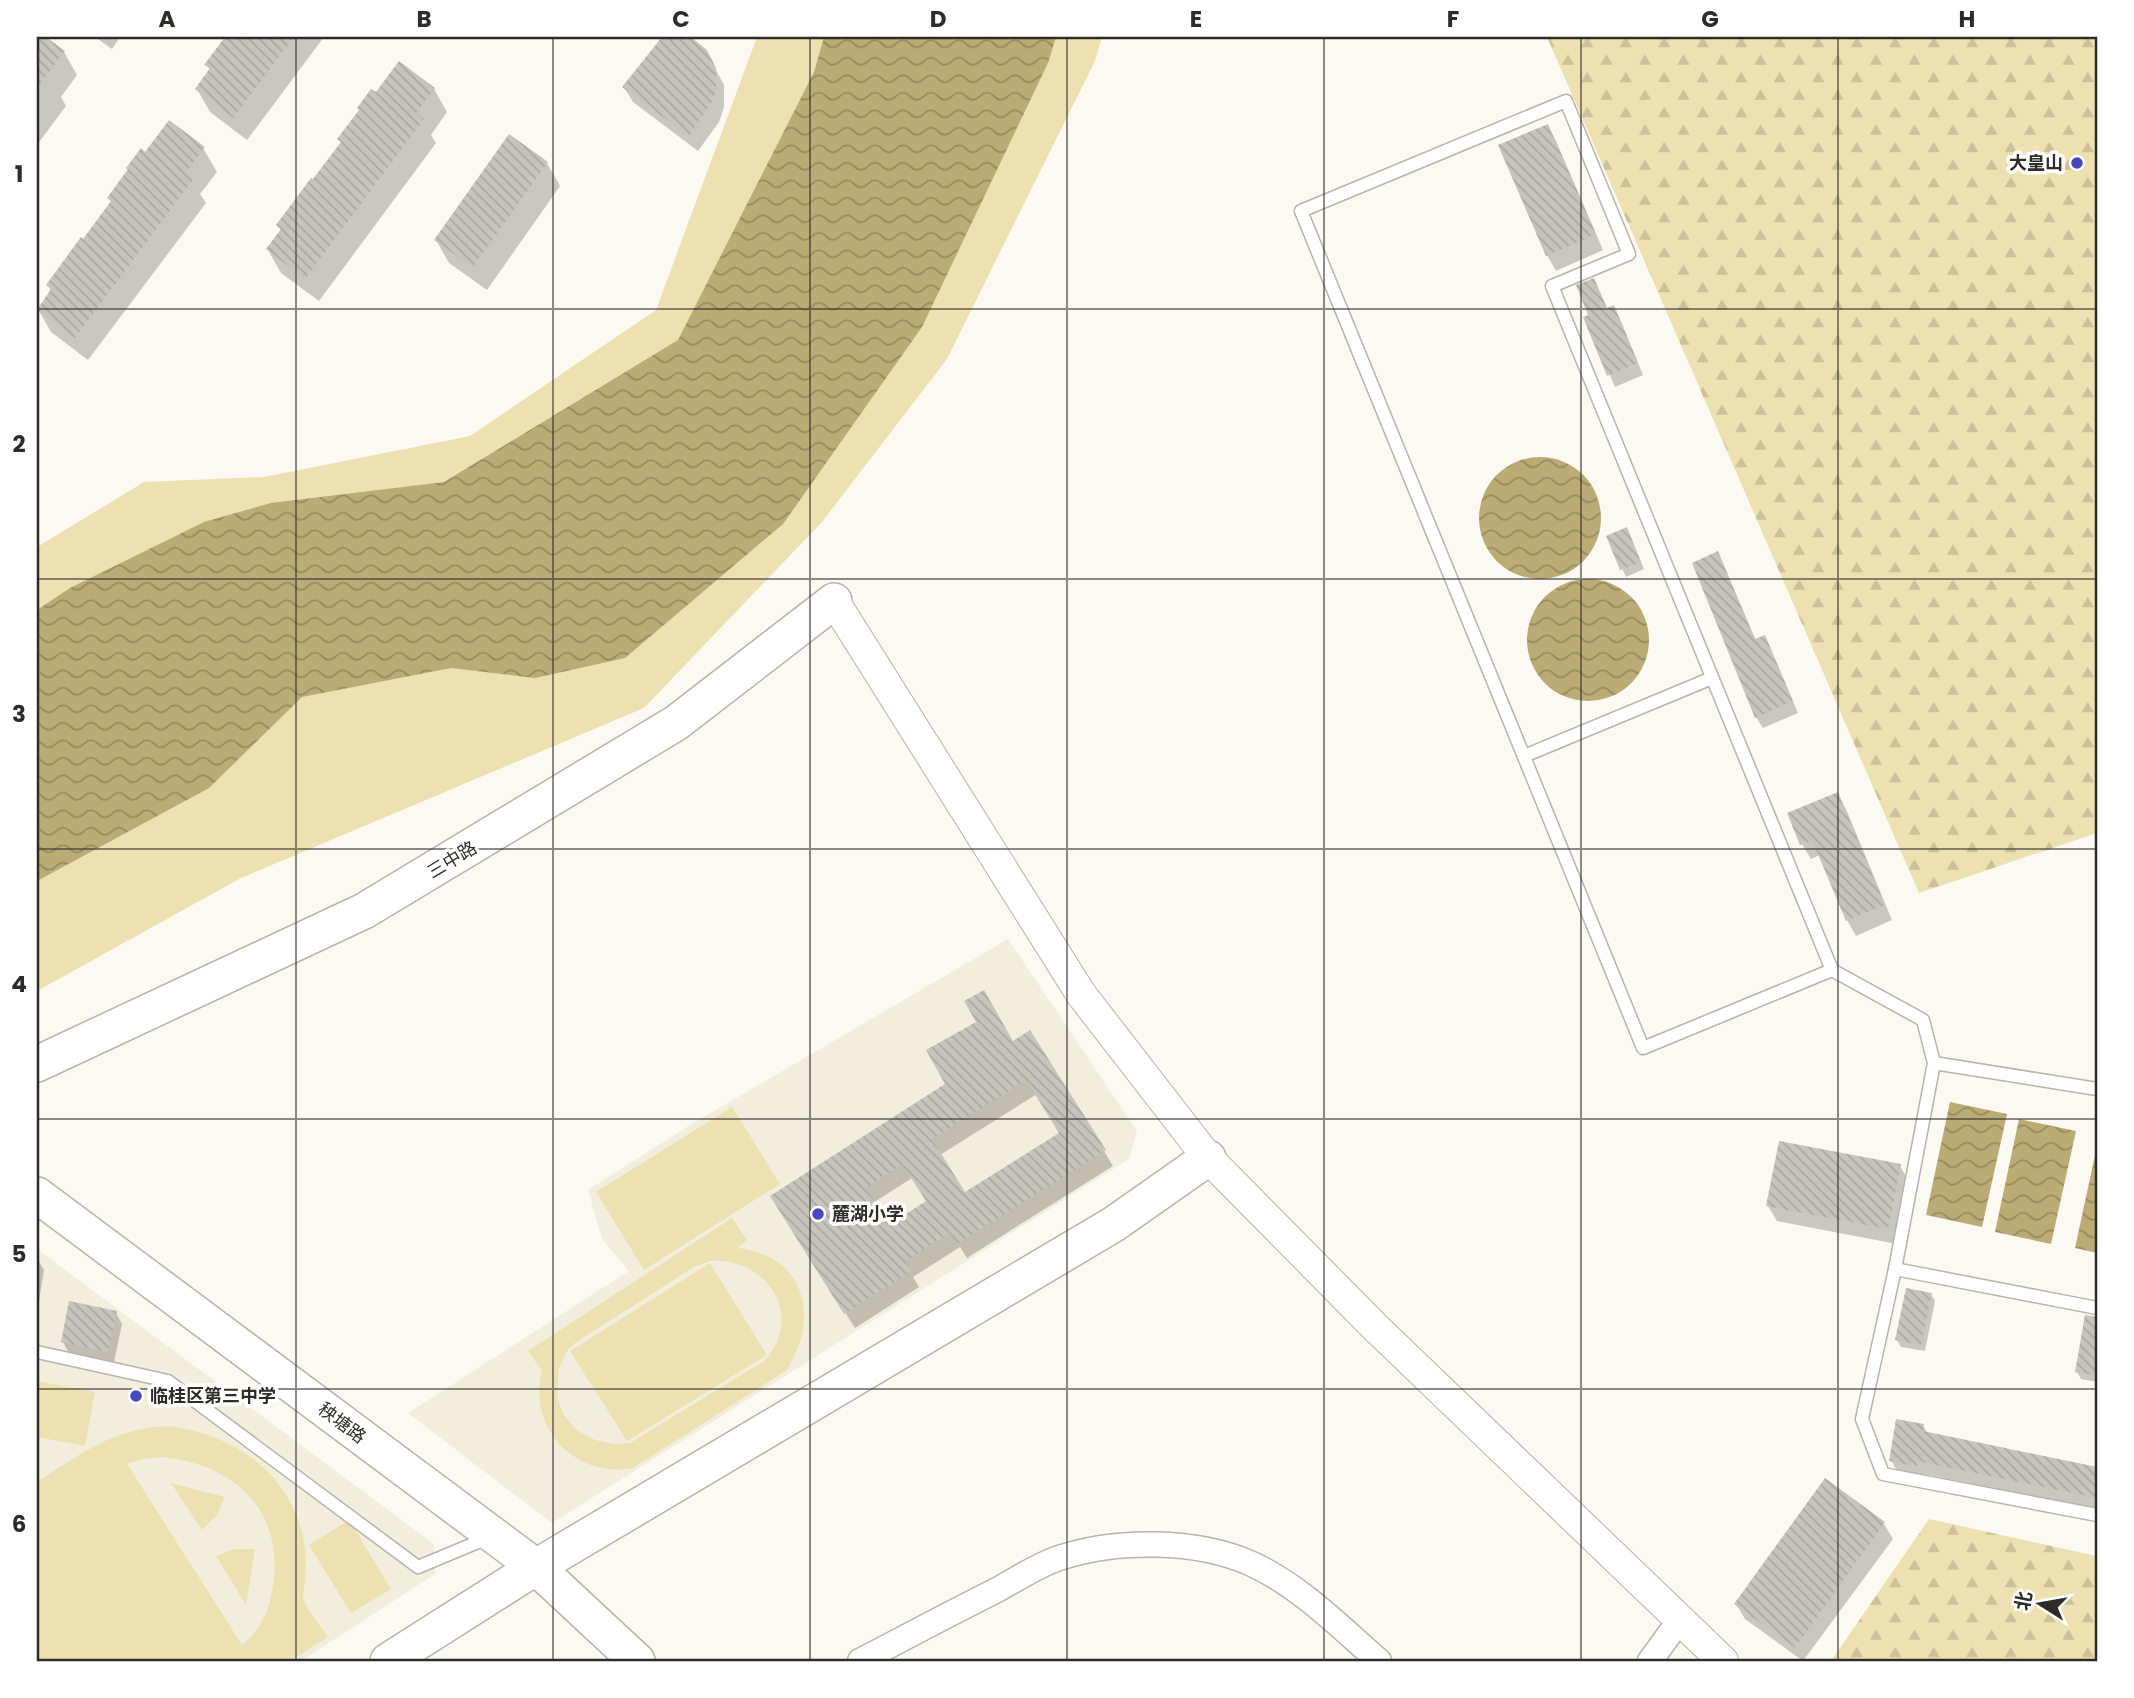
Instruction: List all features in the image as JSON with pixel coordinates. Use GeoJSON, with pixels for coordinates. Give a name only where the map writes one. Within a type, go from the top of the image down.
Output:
{"type":"FeatureCollection","features":[{"type":"Feature","properties":{"kind":"main road","name":"三中路"},"geometry":{"type":"LineString","coordinates":[[37,1064],[364,911],[676,723],[834,601]]}},
{"type":"Feature","properties":{"kind":"main road"},"geometry":{"type":"LineString","coordinates":[[388,1661],[536,1567],[1114,1224],[1208,1158]]}},
{"type":"Feature","properties":{"kind":"main road","name":"秧塘路"},"geometry":{"type":"LineString","coordinates":[[37,1195],[536,1567],[638,1661]]}},
{"type":"Feature","properties":{"kind":"street"},"geometry":{"type":"LineString","coordinates":[[834,601],[1081,993],[1208,1158],[1375,1328],[1723,1661]]}},
{"type":"Feature","properties":{"kind":"street"},"geometry":{"type":"LineString","coordinates":[[860,1661],[1057,1558],[1105,1547],[1171,1545],[1209,1550],[1252,1564],[1287,1585],[1323,1612],[1379,1661]]}},
{"type":"Feature","properties":{"kind":"street"},"geometry":{"type":"LineString","coordinates":[[1650,1661],[1679,1621]]}},
{"type":"Feature","properties":{"kind":"lane"},"geometry":{"type":"LineString","coordinates":[[1832,970],[1643,1048],[1301,211],[1566,101],[1629,254],[1552,286],[1832,970],[1923,1020],[1934,1063],[1895,1269],[1862,1419],[1883,1474],[2097,1515]]}},
{"type":"Feature","properties":{"kind":"lane"},"geometry":{"type":"LineString","coordinates":[[1524,756],[1712,678]]}},
{"type":"Feature","properties":{"kind":"lane"},"geometry":{"type":"LineString","coordinates":[[1934,1063],[2097,1089]]}},
{"type":"Feature","properties":{"kind":"lane"},"geometry":{"type":"LineString","coordinates":[[1895,1269],[2097,1308]]}},
{"type":"Feature","properties":{"kind":"lane"},"geometry":{"type":"LineString","coordinates":[[37,1352],[168,1381],[418,1567],[493,1535]]}},
{"type":"Feature","properties":{"kind":"shaded area","name":"麓湖小学"},"geometry":{"type":"Polygon","coordinates":[[[1008,939],[1137,1131],[1129,1159],[552,1523],[408,1413],[629,1271],[602,1239],[588,1190],[690,1125],[1008,939]]]}},
{"type":"Feature","properties":{"kind":"shaded area","name":"临桂区第三中学"},"geometry":{"type":"Polygon","coordinates":[[[37,1249],[434,1544],[435,1574],[301,1661],[37,1661],[37,1249]]]}},
{"type":"Feature","properties":{"kind":"green space"},"geometry":{"type":"Polygon","coordinates":[[[757,37],[1102,37],[1095,61],[947,359],[822,522],[644,708],[241,878],[37,991],[37,547],[144,482],[264,477],[470,436],[656,310],[757,37]]]}},
{"type":"Feature","properties":{"kind":"green space"},"geometry":{"type":"Polygon","coordinates":[[[1547,37],[2097,37],[2097,833],[1919,893],[1547,37]]]}},
{"type":"Feature","properties":{"kind":"green space"},"geometry":{"type":"Polygon","coordinates":[[[732,1107],[780,1184],[644,1270],[596,1192],[732,1107]]]}},
{"type":"Feature","properties":{"kind":"green space"},"geometry":{"type":"Polygon","coordinates":[[[732,1218],[747,1240],[738,1248],[766,1255],[787,1270],[795,1281],[803,1306],[802,1335],[787,1370],[633,1468],[612,1469],[592,1465],[575,1457],[560,1445],[549,1429],[542,1411],[539,1392],[542,1371],[528,1351],[732,1218]],[[710,1261],[694,1267],[575,1343],[567,1351],[559,1368],[557,1394],[564,1415],[578,1431],[595,1440],[614,1444],[630,1443],[764,1361],[776,1344],[781,1326],[780,1309],[774,1293],[763,1279],[730,1262],[710,1261]]]}},
{"type":"Feature","properties":{"kind":"green space"},"geometry":{"type":"Polygon","coordinates":[[[710,1263],[767,1355],[627,1441],[570,1351],[710,1263]]]}},
{"type":"Feature","properties":{"kind":"green space"},"geometry":{"type":"Polygon","coordinates":[[[37,1381],[95,1392],[85,1446],[37,1437],[37,1381]]]}},
{"type":"Feature","properties":{"kind":"green space"},"geometry":{"type":"Polygon","coordinates":[[[168,1426],[217,1438],[239,1449],[275,1480],[289,1500],[299,1522],[305,1548],[304,1600],[328,1637],[290,1661],[37,1661],[37,1482],[98,1444],[148,1428],[168,1426]],[[162,1457],[127,1464],[242,1645],[264,1618],[270,1602],[274,1558],[270,1534],[261,1513],[248,1495],[211,1469],[188,1461],[162,1457]]]}},
{"type":"Feature","properties":{"kind":"green space"},"geometry":{"type":"Polygon","coordinates":[[[171,1483],[225,1497],[217,1515],[202,1530],[171,1483]]]}},
{"type":"Feature","properties":{"kind":"green space"},"geometry":{"type":"Polygon","coordinates":[[[1929,1519],[2097,1556],[2097,1661],[1831,1661],[1929,1519]]]}},
{"type":"Feature","properties":{"kind":"green space"},"geometry":{"type":"Polygon","coordinates":[[[349,1520],[391,1589],[351,1613],[309,1545],[349,1520]]]}},
{"type":"Feature","properties":{"kind":"green space"},"geometry":{"type":"Polygon","coordinates":[[[234,1549],[255,1549],[246,1605],[216,1556],[234,1549]]]}},
{"type":"Feature","properties":{"kind":"water"},"geometry":{"type":"Polygon","coordinates":[[[824,37],[1056,37],[1048,63],[922,327],[783,524],[625,658],[535,678],[451,668],[302,697],[209,788],[37,881],[37,610],[70,588],[204,522],[271,503],[444,482],[678,340],[814,72],[824,37]]]}},
{"type":"Feature","properties":{"kind":"water"},"geometry":{"type":"Polygon","coordinates":[[[1540,457],[1563,462],[1583,475],[1596,495],[1601,518],[1596,541],[1583,561],[1563,574],[1540,579],[1517,574],[1497,561],[1484,541],[1479,518],[1484,495],[1497,475],[1517,462],[1540,457]]]}},
{"type":"Feature","properties":{"kind":"water"},"geometry":{"type":"Polygon","coordinates":[[[1588,579],[1611,584],[1631,597],[1644,617],[1649,640],[1644,663],[1631,683],[1611,696],[1588,701],[1565,696],[1545,683],[1532,663],[1527,640],[1532,617],[1545,597],[1565,584],[1588,579]]]}},
{"type":"Feature","properties":{"kind":"water"},"geometry":{"type":"Polygon","coordinates":[[[1950,1102],[2007,1114],[1982,1227],[1926,1215],[1950,1102]]]}},
{"type":"Feature","properties":{"kind":"water"},"geometry":{"type":"Polygon","coordinates":[[[2019,1119],[2076,1131],[2051,1244],[1995,1232],[2019,1119]]]}},
{"type":"Feature","properties":{"kind":"water"},"geometry":{"type":"Polygon","coordinates":[[[2097,1146],[2097,1253],[2075,1248],[2097,1146]]]}},
{"type":"Feature","properties":{"kind":"building"},"geometry":{"type":"Polygon","coordinates":[[[37,37],[46,37],[65,51],[37,88],[37,37]]]}},
{"type":"Feature","properties":{"kind":"building"},"geometry":{"type":"Polygon","coordinates":[[[225,37],[294,37],[233,118],[195,89],[210,68],[204,65],[225,37]]]}},
{"type":"Feature","properties":{"kind":"building"},"geometry":{"type":"Polygon","coordinates":[[[662,37],[691,37],[707,50],[716,68],[716,91],[713,100],[689,136],[622,87],[662,37]]]}},
{"type":"Feature","properties":{"kind":"building"},"geometry":{"type":"Polygon","coordinates":[[[399,61],[435,88],[416,113],[424,119],[305,279],[266,249],[281,229],[276,225],[341,142],[337,139],[371,89],[376,92],[399,61]]]}},
{"type":"Feature","properties":{"kind":"building"},"geometry":{"type":"Polygon","coordinates":[[[169,120],[205,147],[186,172],[194,178],[75,338],[37,310],[51,289],[46,285],[111,201],[107,198],[128,169],[126,168],[141,148],[145,152],[169,120]]]}},
{"type":"Feature","properties":{"kind":"building"},"geometry":{"type":"Polygon","coordinates":[[[1548,124],[1596,234],[1546,256],[1498,145],[1548,124]]]}},
{"type":"Feature","properties":{"kind":"building"},"geometry":{"type":"Polygon","coordinates":[[[509,134],[548,162],[473,267],[434,240],[509,134]]]}},
{"type":"Feature","properties":{"kind":"building"},"geometry":{"type":"Polygon","coordinates":[[[1594,278],[1607,308],[1614,305],[1638,363],[1607,376],[1583,317],[1588,315],[1576,285],[1594,278]]]}},
{"type":"Feature","properties":{"kind":"building"},"geometry":{"type":"Polygon","coordinates":[[[1627,527],[1641,562],[1620,570],[1606,536],[1627,527]]]}},
{"type":"Feature","properties":{"kind":"building"},"geometry":{"type":"Polygon","coordinates":[[[1718,551],[1755,639],[1765,635],[1793,701],[1755,718],[1692,563],[1718,551]]]}},
{"type":"Feature","properties":{"kind":"building"},"geometry":{"type":"Polygon","coordinates":[[[1838,792],[1885,905],[1846,921],[1812,840],[1800,845],[1787,813],[1838,792]]]}},
{"type":"Feature","properties":{"kind":"building"},"geometry":{"type":"Polygon","coordinates":[[[984,990],[1013,1041],[1030,1030],[1106,1150],[957,1244],[950,1233],[905,1261],[912,1271],[844,1314],[770,1196],[945,1084],[926,1050],[976,1022],[964,1001],[984,990]],[[1026,1080],[932,1139],[965,1192],[1059,1133],[1026,1080]],[[902,1164],[866,1188],[889,1225],[926,1201],[902,1164]]]}},
{"type":"Feature","properties":{"kind":"building"},"geometry":{"type":"Polygon","coordinates":[[[1779,1141],[1901,1164],[1888,1229],[1766,1206],[1779,1141]]]}},
{"type":"Feature","properties":{"kind":"building"},"geometry":{"type":"Polygon","coordinates":[[[1906,1288],[1932,1293],[1921,1345],[1895,1340],[1906,1288]]]}},
{"type":"Feature","properties":{"kind":"building"},"geometry":{"type":"Polygon","coordinates":[[[69,1301],[117,1311],[108,1352],[61,1342],[69,1301]]]}},
{"type":"Feature","properties":{"kind":"building"},"geometry":{"type":"Polygon","coordinates":[[[2085,1315],[2097,1317],[2097,1376],[2075,1372],[2085,1315]]]}},
{"type":"Feature","properties":{"kind":"building"},"geometry":{"type":"Polygon","coordinates":[[[1896,1419],[1924,1424],[1923,1431],[2097,1467],[2097,1498],[1917,1461],[1917,1466],[1889,1461],[1896,1419]]]}},
{"type":"Feature","properties":{"kind":"building"},"geometry":{"type":"Polygon","coordinates":[[[1825,1478],[1885,1522],[1795,1648],[1734,1604],[1825,1478]]]}},
{"type":"Feature","properties":{"kind":"place","name":"大皇山"},"geometry":{"type":"Point","coordinates":[2077,163]}},
{"type":"Feature","properties":{"kind":"place","name":"麓湖小学"},"geometry":{"type":"Point","coordinates":[818,1214]}},
{"type":"Feature","properties":{"kind":"place","name":"临桂区第三中学"},"geometry":{"type":"Point","coordinates":[136,1396]}}]}
